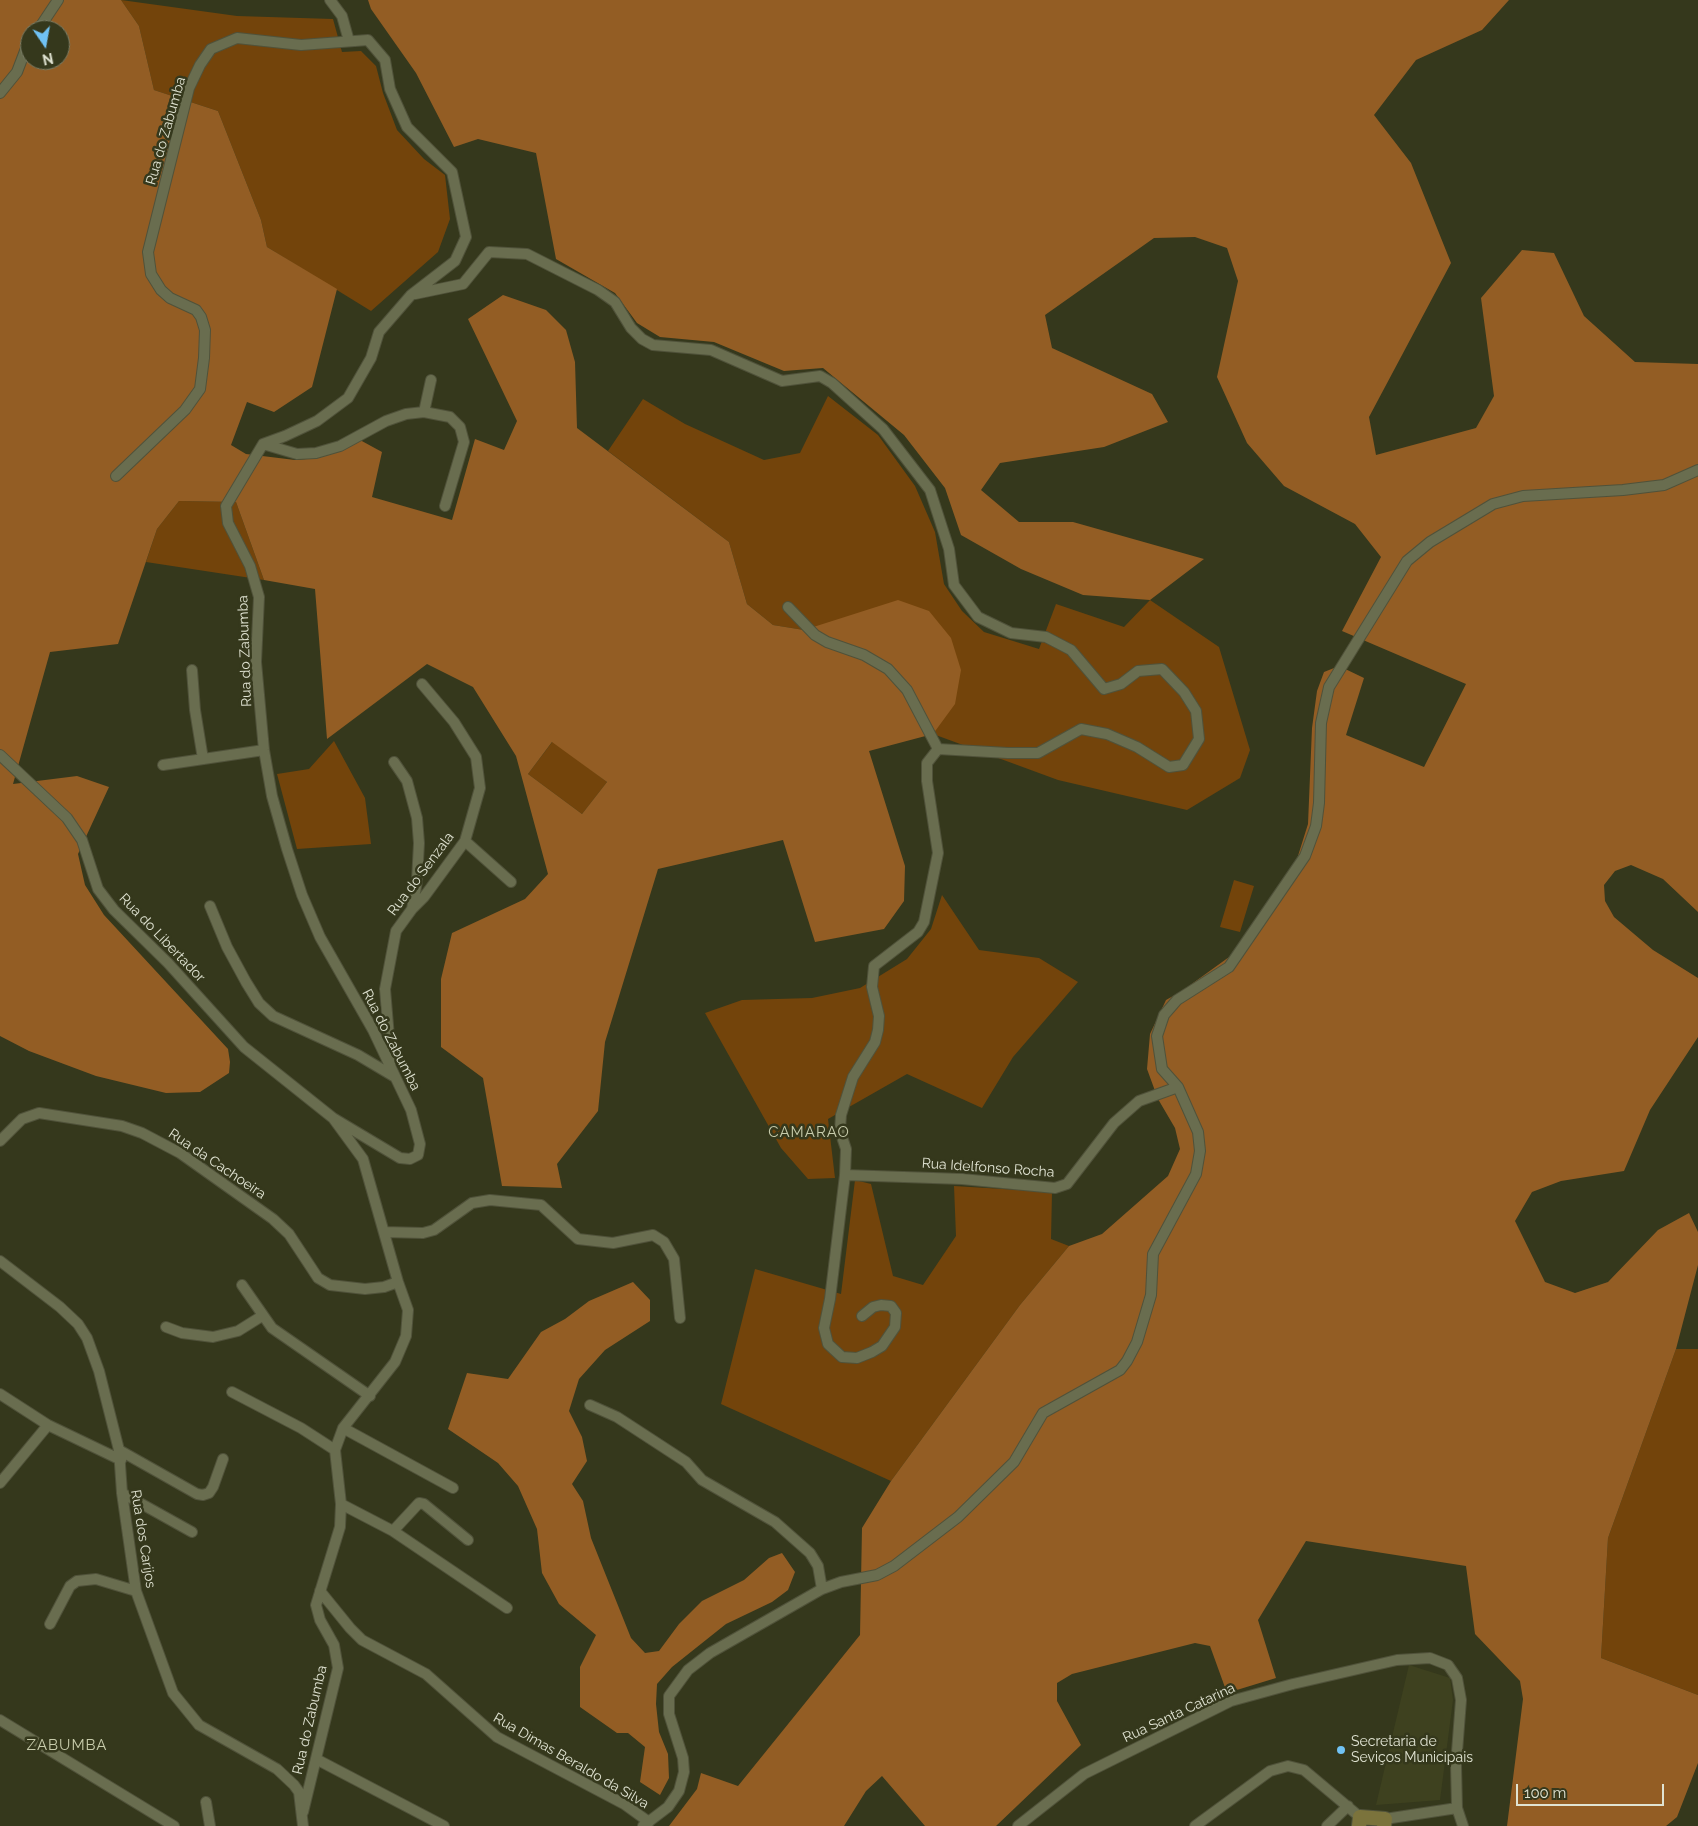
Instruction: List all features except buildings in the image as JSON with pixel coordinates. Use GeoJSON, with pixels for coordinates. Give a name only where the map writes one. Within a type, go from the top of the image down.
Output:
{"type":"FeatureCollection","features":[{"type":"Feature","properties":{"kind":"street"},"geometry":{"type":"LineString","coordinates":[[45,20],[58,0]]}},
{"type":"Feature","properties":{"kind":"street"},"geometry":{"type":"LineString","coordinates":[[330,0],[342,16],[349,41]]}},
{"type":"Feature","properties":{"kind":"street","name":"Rua do Zabumba"},"geometry":{"type":"LineString","coordinates":[[116,476],[185,410],[200,389],[205,330],[201,318],[196,310],[170,298],[161,290],[150,269],[148,252],[190,88],[200,65],[211,49],[237,38],[301,45],[368,40],[385,60],[390,89],[407,127],[452,172],[466,237],[455,261],[411,295],[379,332],[371,358],[348,398],[316,421],[263,444],[226,506],[225,515],[250,566],[259,597],[256,662],[264,750],[272,796],[302,895],[320,936],[373,1030],[417,1127],[420,1144],[418,1155],[410,1159],[400,1158],[332,1118]]}},
{"type":"Feature","properties":{"kind":"street"},"geometry":{"type":"LineString","coordinates":[[0,93],[17,72],[20,64]]}},
{"type":"Feature","properties":{"kind":"street"},"geometry":{"type":"LineString","coordinates":[[411,295],[463,284],[489,252],[527,254],[598,290],[615,302],[631,328],[642,339],[653,345],[711,350],[782,380],[820,376],[832,383],[883,429],[930,490],[949,549],[954,585],[978,617],[1012,633],[1046,637],[1070,650],[1104,689],[1121,684],[1138,671],[1162,669],[1184,692],[1196,711],[1198,738],[1183,765],[1169,767],[1137,747],[1107,734],[1081,728],[1038,753],[938,749]]}},
{"type":"Feature","properties":{"kind":"street"},"geometry":{"type":"LineString","coordinates":[[424,412],[432,380]]}},
{"type":"Feature","properties":{"kind":"street"},"geometry":{"type":"LineString","coordinates":[[263,444],[297,454],[316,453],[340,446],[386,420],[424,412],[438,413],[457,421],[464,442],[446,506]]}},
{"type":"Feature","properties":{"kind":"street"},"geometry":{"type":"LineString","coordinates":[[646,1824],[668,1807],[679,1791],[684,1772],[683,1758],[669,1714],[669,1696],[678,1681],[710,1653],[822,1589],[840,1582],[877,1575],[894,1566],[958,1517],[1014,1462],[1044,1412],[1120,1370],[1137,1342],[1150,1295],[1153,1254],[1196,1174],[1200,1151],[1198,1132],[1178,1087],[1162,1069],[1157,1036],[1164,1015],[1182,996],[1230,967],[1305,856],[1316,826],[1319,803],[1321,723],[1329,688],[1407,561],[1430,542],[1493,504],[1522,496],[1623,490],[1664,485],[1698,470]]}},
{"type":"Feature","properties":{"kind":"street"},"geometry":{"type":"LineString","coordinates":[[788,607],[816,635],[827,642],[864,655],[888,669],[907,690],[938,749]]}},
{"type":"Feature","properties":{"kind":"street"},"geometry":{"type":"LineString","coordinates":[[192,670],[195,710],[203,758]]}},
{"type":"Feature","properties":{"kind":"street","name":"Rua do Senzala"},"geometry":{"type":"LineString","coordinates":[[393,1073],[385,989],[396,931],[466,841],[480,788],[476,757],[454,722],[422,684]]}},
{"type":"Feature","properties":{"kind":"street"},"geometry":{"type":"LineString","coordinates":[[862,1316],[873,1307],[887,1305],[894,1308],[896,1318],[890,1336],[882,1346],[857,1358],[842,1357],[828,1344],[824,1328],[830,1299],[845,1174],[846,1149],[840,1131],[841,1115],[853,1077],[875,1042],[878,1030],[879,1016],[872,987],[874,966],[918,932],[924,922],[938,853],[926,772],[927,763],[938,749]]}},
{"type":"Feature","properties":{"kind":"street"},"geometry":{"type":"LineString","coordinates":[[163,765],[264,750]]}},
{"type":"Feature","properties":{"kind":"street","name":"Rua do Libertador"},"geometry":{"type":"LineString","coordinates":[[0,755],[67,818],[82,840],[98,889],[114,910],[168,963],[244,1047],[332,1118]]}},
{"type":"Feature","properties":{"kind":"street"},"geometry":{"type":"LineString","coordinates":[[394,762],[407,781],[417,818],[420,843],[418,872],[412,909]]}},
{"type":"Feature","properties":{"kind":"street"},"geometry":{"type":"LineString","coordinates":[[466,841],[511,882]]}},
{"type":"Feature","properties":{"kind":"street"},"geometry":{"type":"LineString","coordinates":[[210,906],[227,947],[246,982],[259,1003],[273,1016],[393,1073]]}},
{"type":"Feature","properties":{"kind":"street","name":"Rua Idelfonso Rocha"},"geometry":{"type":"LineString","coordinates":[[845,1174],[962,1179],[1055,1188],[1067,1184],[1114,1123],[1139,1101],[1178,1087]]}},
{"type":"Feature","properties":{"kind":"street","name":"Rua da Cachoeira"},"geometry":{"type":"LineString","coordinates":[[0,1141],[22,1120],[39,1113],[122,1126],[142,1133],[180,1153],[273,1219],[290,1234],[318,1278],[330,1285],[365,1289],[384,1287],[398,1282]]}},
{"type":"Feature","properties":{"kind":"street","name":"Rua do Zabumba"},"geometry":{"type":"LineString","coordinates":[[303,1812],[338,1668],[334,1645],[318,1614],[316,1605],[340,1527],[342,1504],[335,1450],[343,1428],[396,1362],[406,1336],[408,1310],[398,1282],[363,1159],[332,1118]]}},
{"type":"Feature","properties":{"kind":"street"},"geometry":{"type":"LineString","coordinates":[[384,1232],[423,1233],[434,1230],[472,1203],[490,1200],[541,1204],[578,1239],[613,1243],[653,1235],[664,1242],[674,1259],[680,1318]]}},
{"type":"Feature","properties":{"kind":"street","name":"Rua dos Carijos"},"geometry":{"type":"LineString","coordinates":[[0,1261],[60,1307],[78,1324],[86,1338],[99,1371],[120,1455],[122,1493],[136,1591],[164,1674],[174,1693],[185,1710],[199,1725],[277,1769],[294,1785],[299,1792],[303,1812],[303,1826]]}},
{"type":"Feature","properties":{"kind":"street"},"geometry":{"type":"LineString","coordinates":[[242,1285],[262,1316],[286,1338],[370,1396]]}},
{"type":"Feature","properties":{"kind":"street"},"geometry":{"type":"LineString","coordinates":[[166,1326],[182,1333],[213,1337],[238,1331],[262,1316]]}},
{"type":"Feature","properties":{"kind":"street"},"geometry":{"type":"LineString","coordinates":[[232,1392],[301,1428],[335,1450]]}},
{"type":"Feature","properties":{"kind":"street"},"geometry":{"type":"LineString","coordinates":[[0,1394],[48,1425],[120,1455],[197,1494],[204,1495],[213,1487],[223,1459]]}},
{"type":"Feature","properties":{"kind":"street"},"geometry":{"type":"LineString","coordinates":[[590,1405],[617,1417],[686,1462],[702,1480],[775,1522],[810,1553],[818,1566],[822,1589]]}},
{"type":"Feature","properties":{"kind":"street"},"geometry":{"type":"LineString","coordinates":[[0,1483],[48,1425]]}},
{"type":"Feature","properties":{"kind":"street"},"geometry":{"type":"LineString","coordinates":[[343,1428],[453,1488]]}},
{"type":"Feature","properties":{"kind":"street"},"geometry":{"type":"LineString","coordinates":[[122,1493],[192,1532]]}},
{"type":"Feature","properties":{"kind":"street"},"geometry":{"type":"LineString","coordinates":[[393,1531],[419,1503],[424,1504],[468,1540]]}},
{"type":"Feature","properties":{"kind":"street"},"geometry":{"type":"LineString","coordinates":[[342,1504],[393,1531],[507,1608]]}},
{"type":"Feature","properties":{"kind":"street"},"geometry":{"type":"LineString","coordinates":[[50,1624],[70,1586],[77,1581],[96,1579],[136,1591]]}},
{"type":"Feature","properties":{"kind":"street","name":"Rua Dimas Beraldo da Silva"},"geometry":{"type":"LineString","coordinates":[[320,1591],[340,1617],[362,1640],[426,1674],[497,1737],[624,1804],[646,1824]]}},
{"type":"Feature","properties":{"kind":"street","name":"Rua Santa Catarina"},"geometry":{"type":"LineString","coordinates":[[1018,1826],[1084,1774],[1231,1700],[1397,1660],[1430,1658],[1448,1664],[1457,1678],[1461,1700],[1456,1765],[1457,1808]]}},
{"type":"Feature","properties":{"kind":"street"},"geometry":{"type":"LineString","coordinates":[[0,1720],[174,1826]]}},
{"type":"Feature","properties":{"kind":"street"},"geometry":{"type":"LineString","coordinates":[[316,1759],[444,1826]]}},
{"type":"Feature","properties":{"kind":"street"},"geometry":{"type":"LineString","coordinates":[[1195,1826],[1270,1771],[1288,1766],[1304,1770],[1348,1806],[1359,1822],[1384,1823],[1457,1808],[1463,1826]]}},
{"type":"Feature","properties":{"kind":"street"},"geometry":{"type":"LineString","coordinates":[[206,1802],[210,1826]]}},
{"type":"Feature","properties":{"kind":"street"},"geometry":{"type":"LineString","coordinates":[[1328,1826],[1348,1806]]}},
{"type":"Feature","properties":{"kind":"shaded area"},"geometry":{"type":"Polygon","coordinates":[[[0,0],[121,0],[139,26],[154,90],[218,111],[261,220],[267,247],[337,289],[312,387],[274,412],[247,402],[231,445],[246,454],[295,460],[318,458],[342,450],[360,440],[382,452],[372,497],[452,520],[475,439],[504,450],[517,421],[468,319],[503,295],[546,310],[566,330],[575,362],[577,428],[729,542],[747,604],[773,625],[804,630],[898,600],[929,611],[951,638],[961,670],[955,704],[933,734],[869,751],[905,866],[904,901],[884,929],[815,942],[783,840],[658,869],[605,1042],[598,1111],[557,1164],[562,1188],[502,1186],[483,1078],[441,1047],[441,979],[452,933],[525,899],[548,874],[516,756],[473,687],[427,664],[327,739],[315,589],[264,580],[236,502],[179,501],[157,529],[118,644],[50,652],[13,784],[77,776],[109,787],[78,854],[85,885],[104,915],[228,1049],[229,1073],[200,1092],[166,1093],[96,1076],[29,1051],[0,1036],[0,0]],[[552,742],[528,774],[582,814],[607,782],[552,742]]]}},
{"type":"Feature","properties":{"kind":"shaded area"},"geometry":{"type":"Polygon","coordinates":[[[121,0],[237,16],[333,19],[342,52],[361,51],[376,66],[383,93],[397,130],[424,159],[445,175],[450,219],[438,252],[371,311],[267,247],[261,220],[218,111],[154,90],[139,26],[121,0]]]}},
{"type":"Feature","properties":{"kind":"shaded area"},"geometry":{"type":"Polygon","coordinates":[[[368,0],[1509,0],[1482,30],[1416,60],[1374,115],[1411,163],[1451,263],[1369,417],[1376,455],[1476,428],[1494,396],[1481,298],[1522,250],[1554,253],[1584,316],[1635,362],[1698,364],[1698,912],[1663,879],[1631,865],[1615,871],[1604,885],[1605,901],[1614,917],[1653,950],[1698,978],[1698,1037],[1650,1110],[1624,1171],[1561,1181],[1532,1192],[1515,1221],[1545,1282],[1575,1293],[1608,1282],[1658,1230],[1689,1213],[1698,1232],[1698,1265],[1676,1349],[1608,1538],[1601,1658],[1698,1695],[1698,1763],[1677,1817],[1666,1826],[1507,1826],[1523,1699],[1520,1681],[1475,1634],[1466,1566],[1306,1541],[1258,1620],[1276,1678],[1227,1693],[1210,1646],[1195,1643],[1072,1674],[1057,1683],[1057,1701],[1081,1745],[996,1826],[925,1826],[882,1776],[866,1791],[844,1826],[669,1826],[697,1789],[701,1773],[738,1786],[860,1635],[862,1528],[891,1481],[1020,1305],[1069,1246],[1102,1234],[1168,1176],[1180,1149],[1175,1128],[1158,1099],[1147,1069],[1150,1034],[1166,1000],[1182,991],[1236,952],[1297,859],[1308,824],[1312,728],[1317,691],[1324,672],[1339,666],[1364,678],[1346,735],[1424,767],[1466,684],[1342,631],[1381,557],[1355,524],[1284,486],[1247,443],[1217,377],[1238,281],[1227,248],[1195,237],[1154,238],[1045,315],[1052,348],[1152,394],[1168,422],[1104,447],[1000,463],[981,490],[1019,522],[1073,522],[1204,559],[1150,600],[1083,595],[1021,569],[961,535],[945,488],[904,435],[823,368],[784,371],[714,342],[660,337],[637,323],[615,293],[556,259],[536,153],[478,139],[454,147],[416,73],[371,9],[368,0]]]}},
{"type":"Feature","properties":{"kind":"shaded area"},"geometry":{"type":"Polygon","coordinates":[[[828,396],[878,435],[915,486],[935,532],[944,584],[962,611],[984,632],[1039,649],[1056,604],[1124,627],[1150,600],[1219,647],[1250,750],[1240,778],[1187,810],[1058,780],[933,734],[804,630],[773,625],[747,604],[729,542],[608,451],[643,399],[685,424],[764,460],[800,453],[828,396]]]}},
{"type":"Feature","properties":{"kind":"shaded area"},"geometry":{"type":"Polygon","coordinates":[[[179,501],[236,502],[264,580],[146,562],[157,529],[179,501]]]}},
{"type":"Feature","properties":{"kind":"shaded area"},"geometry":{"type":"Polygon","coordinates":[[[334,741],[365,798],[371,844],[297,849],[277,774],[309,769],[334,741]]]}},
{"type":"Feature","properties":{"kind":"shaded area"},"geometry":{"type":"Polygon","coordinates":[[[553,741],[607,782],[582,814],[528,774],[553,741]]]}},
{"type":"Feature","properties":{"kind":"shaded area"},"geometry":{"type":"Polygon","coordinates":[[[1234,880],[1254,886],[1240,932],[1220,927],[1234,880]]]}},
{"type":"Feature","properties":{"kind":"shaded area"},"geometry":{"type":"Polygon","coordinates":[[[942,895],[979,950],[1039,958],[1078,982],[1013,1057],[982,1108],[907,1074],[828,1119],[835,1178],[808,1179],[781,1148],[705,1013],[742,1000],[812,998],[860,988],[907,959],[931,929],[942,895]]]}},
{"type":"Feature","properties":{"kind":"shaded area"},"geometry":{"type":"Polygon","coordinates":[[[855,1180],[871,1184],[893,1276],[923,1285],[956,1236],[954,1186],[1052,1192],[1051,1239],[1069,1246],[1020,1305],[891,1481],[721,1404],[755,1269],[841,1294],[855,1180]]]}},
{"type":"Feature","properties":{"kind":"shaded area"},"geometry":{"type":"Polygon","coordinates":[[[633,1282],[650,1300],[650,1321],[605,1350],[579,1379],[569,1411],[582,1437],[587,1461],[572,1484],[583,1501],[591,1538],[631,1638],[645,1653],[659,1651],[679,1624],[702,1601],[744,1580],[769,1558],[782,1553],[795,1572],[788,1590],[772,1602],[726,1624],[672,1667],[657,1684],[656,1704],[659,1732],[668,1754],[669,1778],[660,1795],[640,1782],[645,1747],[628,1733],[617,1733],[580,1707],[580,1667],[596,1635],[559,1604],[542,1573],[537,1529],[518,1486],[498,1463],[448,1429],[467,1373],[508,1379],[541,1332],[565,1319],[589,1301],[633,1282]]]}},
{"type":"Feature","properties":{"kind":"shaded area"},"geometry":{"type":"Polygon","coordinates":[[[1676,1349],[1698,1349],[1698,1695],[1601,1658],[1608,1538],[1676,1349]]]}},
{"type":"Feature","properties":{"kind":"shaded area"},"geometry":{"type":"Polygon","coordinates":[[[1409,1665],[1450,1678],[1453,1700],[1440,1800],[1376,1805],[1409,1665]]]}},
{"type":"Feature","properties":{"kind":"place","name":"Secretaria de Seviços Municipais"},"geometry":{"type":"Point","coordinates":[1341,1750]}},
{"type":"Feature","properties":{"kind":"district","name":"CAMARAO"},"geometry":{"type":"Point","coordinates":[809,1132]}},
{"type":"Feature","properties":{"kind":"district","name":"ZABUMBA"},"geometry":{"type":"Point","coordinates":[67,1745]}}]}
